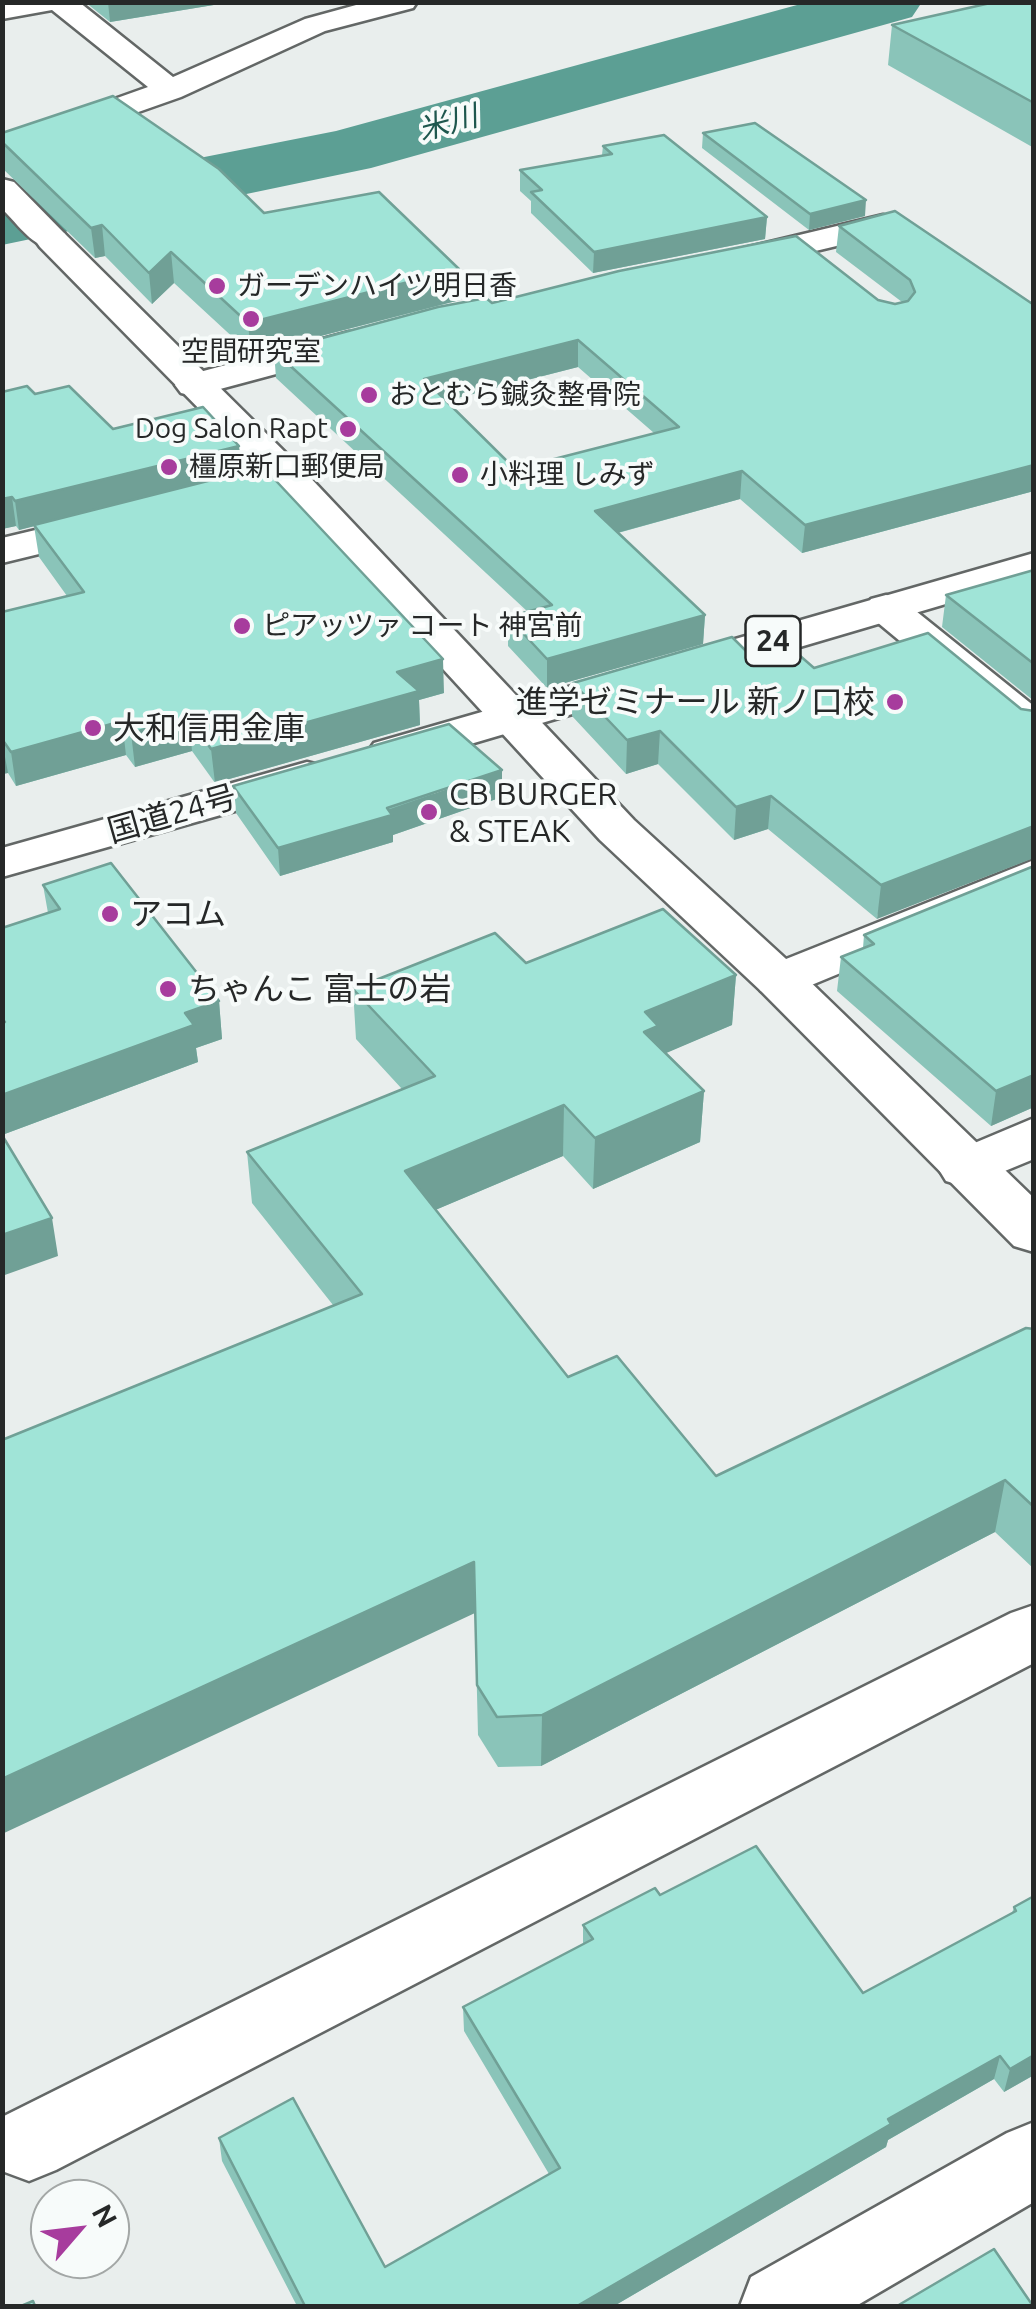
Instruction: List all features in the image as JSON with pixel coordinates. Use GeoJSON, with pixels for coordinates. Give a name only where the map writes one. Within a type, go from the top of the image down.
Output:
{"type":"FeatureCollection","features":[{"type":"Feature","properties":{"kind":"main road"},"geometry":{"type":"LineString","coordinates":[[2,10],[47,2]]}},
{"type":"Feature","properties":{"kind":"main road"},"geometry":{"type":"LineString","coordinates":[[60,2],[170,90]]}},
{"type":"Feature","properties":{"kind":"main road"},"geometry":{"type":"LineString","coordinates":[[2,150],[170,90],[315,24],[403,2]]}},
{"type":"Feature","properties":{"kind":"main road"},"geometry":{"type":"LineString","coordinates":[[2,189],[194,385],[270,483],[512,717],[617,830],[780,980],[1034,1232]]}},
{"type":"Feature","properties":{"kind":"main road"},"geometry":{"type":"LineString","coordinates":[[768,223],[829,270]]}},
{"type":"Feature","properties":{"kind":"main road"},"geometry":{"type":"LineString","coordinates":[[702,266],[884,225]]}},
{"type":"Feature","properties":{"kind":"main road"},"geometry":{"type":"LineString","coordinates":[[194,385],[379,335]]}},
{"type":"Feature","properties":{"kind":"main road"},"geometry":{"type":"LineString","coordinates":[[2,551],[136,517]]}},
{"type":"Feature","properties":{"kind":"main road","name":"国道24号"},"geometry":{"type":"LineString","coordinates":[[2,863],[1034,566]]}},
{"type":"Feature","properties":{"kind":"main road"},"geometry":{"type":"LineString","coordinates":[[886,608],[1034,730]]}},
{"type":"Feature","properties":{"kind":"main road"},"geometry":{"type":"LineString","coordinates":[[780,980],[1034,875]]}},
{"type":"Feature","properties":{"kind":"main road"},"geometry":{"type":"LineString","coordinates":[[966,1168],[1034,1136]]}},
{"type":"Feature","properties":{"kind":"main road"},"geometry":{"type":"LineString","coordinates":[[29,2144],[1034,1632]]}},
{"type":"Feature","properties":{"kind":"main road"},"geometry":{"type":"LineString","coordinates":[[780,2306],[1034,2160]]}},
{"type":"Feature","properties":{"kind":"building"},"geometry":{"type":"Polygon","coordinates":[[[995,2],[1034,2],[1034,103],[892,25],[995,2]]]}},
{"type":"Feature","properties":{"kind":"building"},"geometry":{"type":"Polygon","coordinates":[[[113,96],[219,169],[264,213],[379,192],[459,269],[248,323],[171,252],[149,273],[102,225],[91,228],[2,142],[2,133],[113,96]]]}},
{"type":"Feature","properties":{"kind":"building"},"geometry":{"type":"Polygon","coordinates":[[[755,123],[866,200],[810,214],[703,133],[755,123]]]}},
{"type":"Feature","properties":{"kind":"building"},"geometry":{"type":"Polygon","coordinates":[[[664,135],[767,217],[594,252],[531,192],[542,190],[520,170],[612,154],[603,146],[664,135]]]}},
{"type":"Feature","properties":{"kind":"building"},"geometry":{"type":"Polygon","coordinates":[[[895,211],[1034,305],[1034,465],[805,525],[742,471],[595,511],[705,615],[547,659],[508,617],[552,605],[274,351],[438,307],[486,298],[492,303],[619,271],[796,236],[878,300],[895,304],[908,301],[915,292],[910,280],[839,226],[895,211]],[[578,340],[424,379],[515,469],[679,427],[578,340]]]}},
{"type":"Feature","properties":{"kind":"building"},"geometry":{"type":"Polygon","coordinates":[[[27,386],[35,394],[69,386],[113,429],[203,407],[239,446],[15,501],[12,497],[2,499],[2,392],[27,386]]]}},
{"type":"Feature","properties":{"kind":"building"},"geometry":{"type":"Polygon","coordinates":[[[263,467],[443,659],[397,672],[419,691],[211,749],[189,717],[131,733],[122,721],[11,752],[2,739],[2,612],[84,592],[34,525],[263,467]]]}},
{"type":"Feature","properties":{"kind":"building"},"geometry":{"type":"Polygon","coordinates":[[[1034,570],[1034,664],[946,595],[1034,570]]]}},
{"type":"Feature","properties":{"kind":"building"},"geometry":{"type":"Polygon","coordinates":[[[928,633],[1021,709],[1034,711],[1034,826],[881,885],[771,796],[736,807],[660,731],[627,740],[573,683],[732,637],[746,651],[782,640],[814,668],[928,633]]]}},
{"type":"Feature","properties":{"kind":"building"},"geometry":{"type":"Polygon","coordinates":[[[449,724],[502,770],[387,808],[392,815],[278,848],[233,786],[449,724]]]}},
{"type":"Feature","properties":{"kind":"building"},"geometry":{"type":"Polygon","coordinates":[[[111,863],[219,1001],[185,1013],[194,1025],[2,1095],[2,928],[60,909],[43,885],[111,863]]]}},
{"type":"Feature","properties":{"kind":"building"},"geometry":{"type":"Polygon","coordinates":[[[1034,866],[1034,1075],[996,1091],[841,957],[874,944],[864,935],[1034,866]]]}},
{"type":"Feature","properties":{"kind":"building"},"geometry":{"type":"Polygon","coordinates":[[[663,909],[736,975],[645,1012],[658,1026],[644,1032],[704,1091],[595,1138],[564,1105],[405,1171],[568,1377],[617,1356],[716,1476],[1026,1328],[1034,1329],[1034,1507],[1005,1480],[542,1715],[497,1717],[477,1685],[474,1562],[2,1779],[2,1440],[362,1294],[247,1152],[435,1076],[353,989],[495,933],[526,963],[663,909]]]}},
{"type":"Feature","properties":{"kind":"building"},"geometry":{"type":"Polygon","coordinates":[[[2,1135],[52,1218],[2,1235],[2,1135]]]}},
{"type":"Feature","properties":{"kind":"building"},"geometry":{"type":"Polygon","coordinates":[[[756,1846],[863,1993],[1016,1911],[1014,1907],[1034,1896],[1034,2055],[1010,2069],[1000,2056],[888,2119],[891,2124],[577,2306],[305,2306],[219,2138],[293,2098],[385,2267],[560,2168],[463,2007],[593,1939],[583,1925],[655,1888],[660,1895],[756,1846]]]}},
{"type":"Feature","properties":{"kind":"building"},"geometry":{"type":"Polygon","coordinates":[[[994,2249],[1033,2306],[897,2306],[994,2249]]]}},
{"type":"Feature","properties":{"kind":"waterway","name":"米川"},"geometry":{"type":"LineString","coordinates":[[2,221],[344,152],[888,2]]}},
{"type":"Feature","properties":{"kind":"place","name":"ガーデンハイツ明日香"},"geometry":{"type":"Point","coordinates":[217,286]}},
{"type":"Feature","properties":{"kind":"place","name":"空間研究室"},"geometry":{"type":"Point","coordinates":[251,319]}},
{"type":"Feature","properties":{"kind":"place","name":"おとむら鍼灸整骨院"},"geometry":{"type":"Point","coordinates":[369,395]}},
{"type":"Feature","properties":{"kind":"place","name":"Dog Salon Rapt"},"geometry":{"type":"Point","coordinates":[348,429]}},
{"type":"Feature","properties":{"kind":"place","name":"橿原新口郵便局"},"geometry":{"type":"Point","coordinates":[169,467]}},
{"type":"Feature","properties":{"kind":"place","name":"小料理 しみず"},"geometry":{"type":"Point","coordinates":[460,475]}},
{"type":"Feature","properties":{"kind":"place","name":"ピアッツァ コート 神宮前"},"geometry":{"type":"Point","coordinates":[242,626]}},
{"type":"Feature","properties":{"kind":"place","name":"進学ゼミナール 新ノ口校"},"geometry":{"type":"Point","coordinates":[895,702]}},
{"type":"Feature","properties":{"kind":"place","name":"大和信用金庫"},"geometry":{"type":"Point","coordinates":[93,728]}},
{"type":"Feature","properties":{"kind":"place","name":"CB BURGER & STEAK"},"geometry":{"type":"Point","coordinates":[429,812]}},
{"type":"Feature","properties":{"kind":"place","name":"アコム"},"geometry":{"type":"Point","coordinates":[110,914]}},
{"type":"Feature","properties":{"kind":"place","name":"ちゃんこ 富士の岩"},"geometry":{"type":"Point","coordinates":[168,989]}}]}
